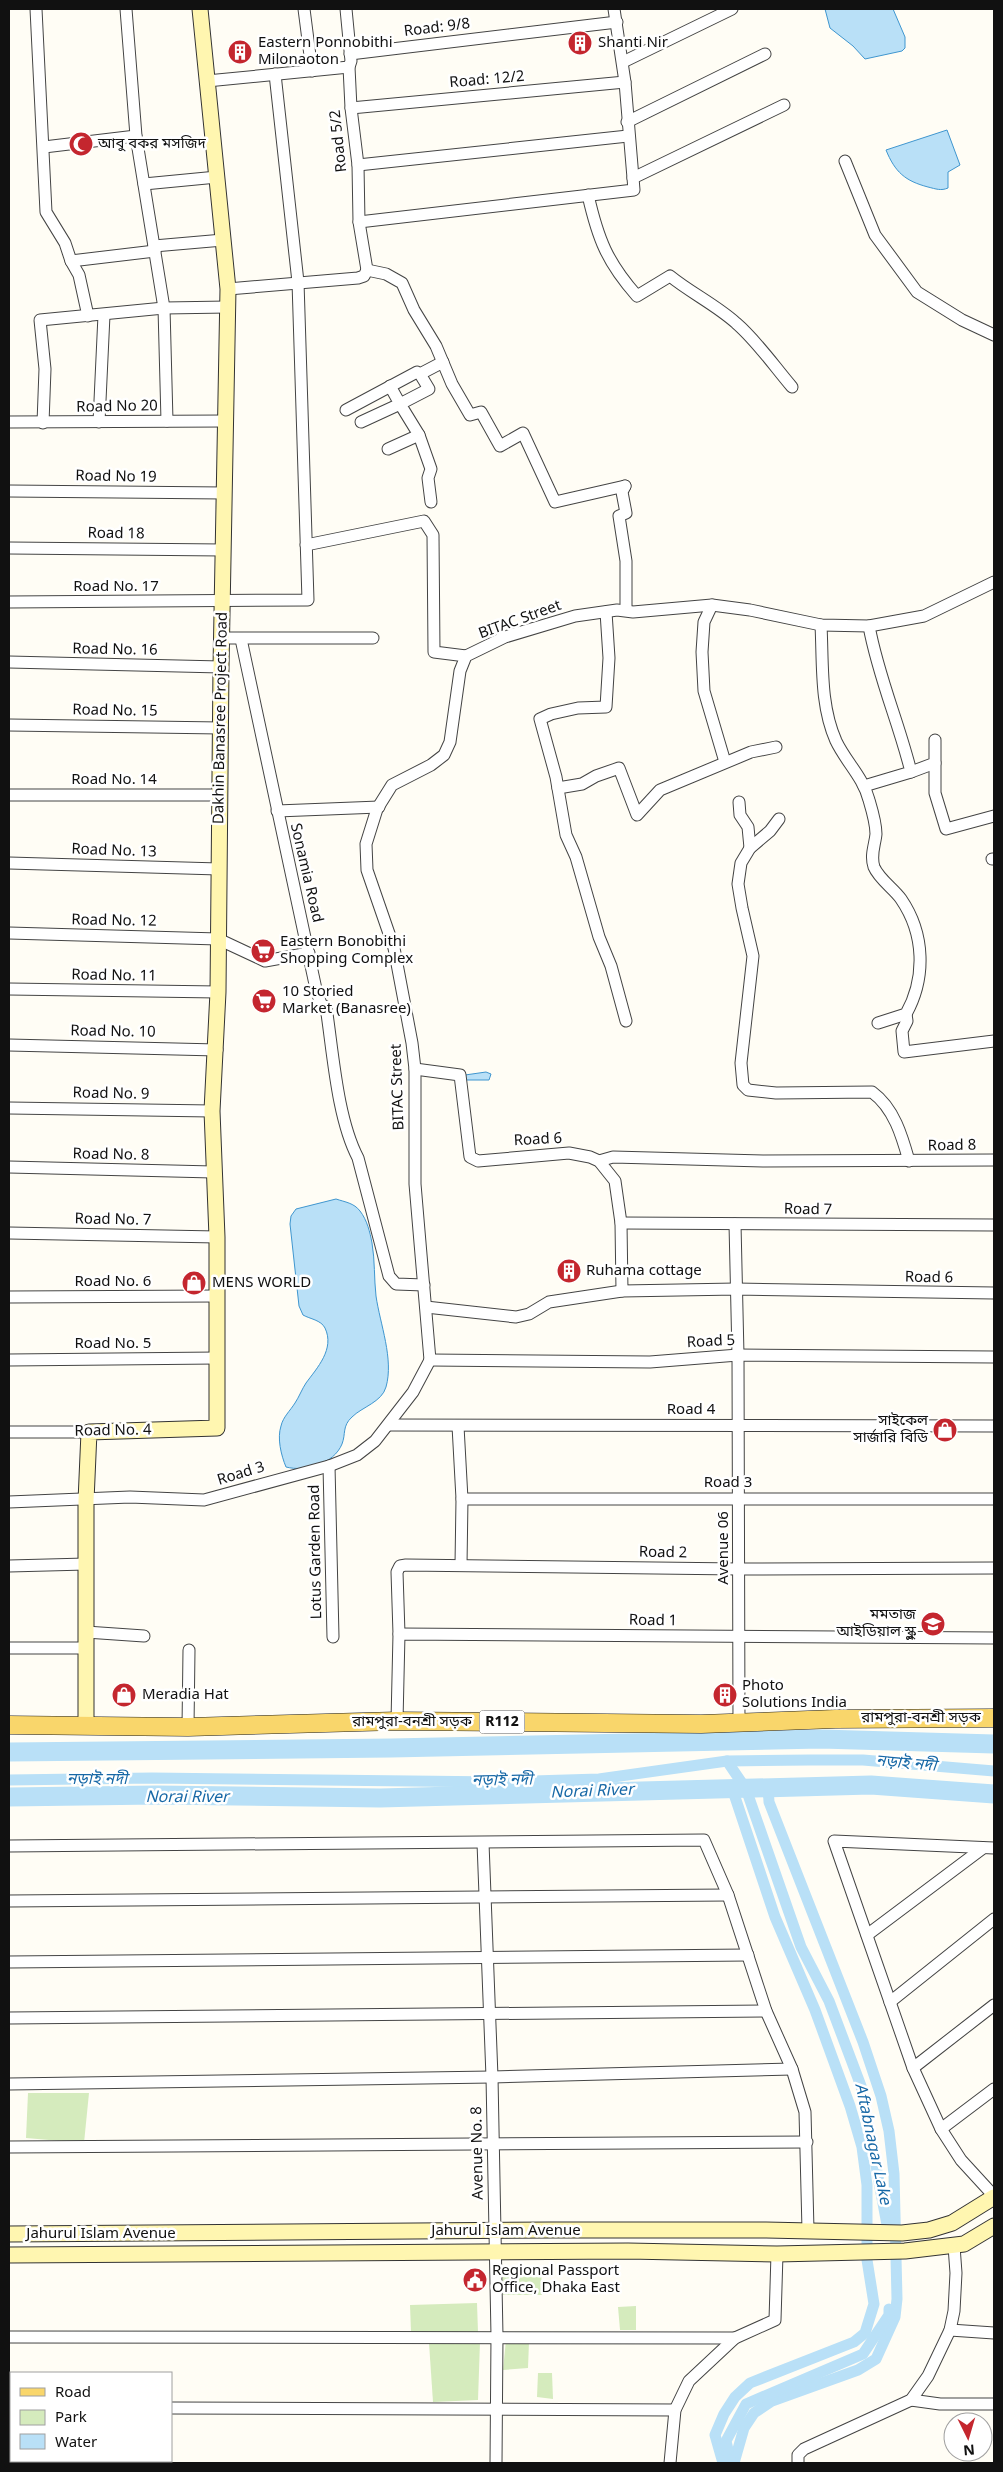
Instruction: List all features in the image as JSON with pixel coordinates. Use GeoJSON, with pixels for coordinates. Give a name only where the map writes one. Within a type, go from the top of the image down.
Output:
{"type":"FeatureCollection","features":[{"type":"Feature","properties":{"kind":"main road","name":"রামপুরা-বনশ্রী সড়ক"},"geometry":{"type":"LineString","coordinates":[[9,1725],[188,1727],[397,1721],[739,1723],[835,1719],[994,1718]]}},
{"type":"Feature","properties":{"kind":"street"},"geometry":{"type":"LineString","coordinates":[[36,9],[46,212],[65,243],[71,261],[79,275],[88,316]]}},
{"type":"Feature","properties":{"kind":"street"},"geometry":{"type":"LineString","coordinates":[[126,9],[136,136],[164,308],[167,421]]}},
{"type":"Feature","properties":{"kind":"street","name":"Dakhin Banasree Project Road"},"geometry":{"type":"LineString","coordinates":[[200,9],[228,289],[220,728],[217,1050],[212,1111],[217,1237],[216,1428]]}},
{"type":"Feature","properties":{"kind":"street"},"geometry":{"type":"LineString","coordinates":[[304,9],[312,71]]}},
{"type":"Feature","properties":{"kind":"street","name":"Road 5/2"},"geometry":{"type":"LineString","coordinates":[[346,9],[350,54],[351,108],[358,165],[359,222],[368,270]]}},
{"type":"Feature","properties":{"kind":"street"},"geometry":{"type":"LineString","coordinates":[[359,222],[634,190],[623,62],[614,9]]}},
{"type":"Feature","properties":{"kind":"street"},"geometry":{"type":"LineString","coordinates":[[623,62],[732,9]]}},
{"type":"Feature","properties":{"kind":"street","name":"Road: 9/8"},"geometry":{"type":"LineString","coordinates":[[350,54],[617,22]]}},
{"type":"Feature","properties":{"kind":"street"},"geometry":{"type":"LineString","coordinates":[[627,122],[765,54]]}},
{"type":"Feature","properties":{"kind":"street"},"geometry":{"type":"LineString","coordinates":[[207,81],[349,67]]}},
{"type":"Feature","properties":{"kind":"street"},"geometry":{"type":"LineString","coordinates":[[275,74],[298,282],[306,545],[424,521],[433,535],[434,652],[466,656]]}},
{"type":"Feature","properties":{"kind":"street","name":"Road: 12/2"},"geometry":{"type":"LineString","coordinates":[[351,108],[625,82]]}},
{"type":"Feature","properties":{"kind":"street"},"geometry":{"type":"LineString","coordinates":[[633,178],[784,105]]}},
{"type":"Feature","properties":{"kind":"street"},"geometry":{"type":"LineString","coordinates":[[44,148],[136,136]]}},
{"type":"Feature","properties":{"kind":"street"},"geometry":{"type":"LineString","coordinates":[[358,165],[628,136]]}},
{"type":"Feature","properties":{"kind":"street"},"geometry":{"type":"LineString","coordinates":[[845,161],[875,236],[917,292],[962,320],[994,335]]}},
{"type":"Feature","properties":{"kind":"street"},"geometry":{"type":"LineString","coordinates":[[144,184],[217,177]]}},
{"type":"Feature","properties":{"kind":"street"},"geometry":{"type":"LineString","coordinates":[[588,195],[596,231],[617,273],[637,296],[670,276],[687,289],[712,303],[738,324],[792,387]]}},
{"type":"Feature","properties":{"kind":"street"},"geometry":{"type":"LineString","coordinates":[[71,261],[224,240]]}},
{"type":"Feature","properties":{"kind":"street"},"geometry":{"type":"LineString","coordinates":[[228,289],[358,278],[364,276],[368,270],[386,274],[402,283],[414,310],[436,346],[452,384],[470,414],[481,412],[500,446],[523,433],[555,502],[625,486],[622,492],[626,513],[619,516],[626,561],[626,609]]}},
{"type":"Feature","properties":{"kind":"street"},"geometry":{"type":"LineString","coordinates":[[43,423],[44,369],[40,320],[164,308],[228,307]]}},
{"type":"Feature","properties":{"kind":"street"},"geometry":{"type":"LineString","coordinates":[[99,422],[104,315]]}},
{"type":"Feature","properties":{"kind":"street"},"geometry":{"type":"LineString","coordinates":[[346,410],[417,372],[420,374],[443,362]]}},
{"type":"Feature","properties":{"kind":"street"},"geometry":{"type":"LineString","coordinates":[[361,422],[429,390],[420,374]]}},
{"type":"Feature","properties":{"kind":"street"},"geometry":{"type":"LineString","coordinates":[[390,386],[419,435],[431,468],[428,478],[431,502]]}},
{"type":"Feature","properties":{"kind":"street","name":"Road No 20"},"geometry":{"type":"LineString","coordinates":[[9,422],[226,421]]}},
{"type":"Feature","properties":{"kind":"street"},"geometry":{"type":"LineString","coordinates":[[388,449],[419,435]]}},
{"type":"Feature","properties":{"kind":"street","name":"Road No 19"},"geometry":{"type":"LineString","coordinates":[[9,491],[224,493]]}},
{"type":"Feature","properties":{"kind":"street","name":"Road No. 17"},"geometry":{"type":"LineString","coordinates":[[9,602],[308,600],[306,545]]}},
{"type":"Feature","properties":{"kind":"street","name":"Road 18"},"geometry":{"type":"LineString","coordinates":[[9,548],[223,550]]}},
{"type":"Feature","properties":{"kind":"street","name":"BITAC Street"},"geometry":{"type":"LineString","coordinates":[[430,1360],[415,1184],[415,1069],[409,1025],[394,948],[367,870],[366,844],[379,807],[392,785],[431,765],[444,755],[450,742],[460,671],[466,656],[505,638],[566,619],[626,609],[633,612],[712,605],[750,610],[821,625],[869,626],[924,616],[994,582]]}},
{"type":"Feature","properties":{"kind":"street"},"geometry":{"type":"LineString","coordinates":[[712,605],[704,622],[702,652],[704,691],[725,762]]}},
{"type":"Feature","properties":{"kind":"street"},"geometry":{"type":"LineString","coordinates":[[606,612],[609,658],[606,707],[578,708],[550,714],[540,719],[558,788],[566,835],[576,857],[599,937],[611,966],[626,1021]]}},
{"type":"Feature","properties":{"kind":"street"},"geometry":{"type":"LineString","coordinates":[[821,625],[825,709],[837,743],[864,786],[875,823],[876,836],[872,853],[875,870],[901,900],[910,917],[921,949],[918,984],[914,1000],[906,1014],[906,1021],[902,1031],[904,1052],[994,1041]]}},
{"type":"Feature","properties":{"kind":"street"},"geometry":{"type":"LineString","coordinates":[[869,626],[891,712],[906,748],[911,772]]}},
{"type":"Feature","properties":{"kind":"street"},"geometry":{"type":"LineString","coordinates":[[222,638],[373,638]]}},
{"type":"Feature","properties":{"kind":"street","name":"Sonamia Road"},"geometry":{"type":"LineString","coordinates":[[241,639],[309,953],[321,1004],[326,1007],[340,1096],[352,1147],[358,1158],[389,1276],[396,1284],[404,1286],[424,1285]]}},
{"type":"Feature","properties":{"kind":"street","name":"Road No. 16"},"geometry":{"type":"LineString","coordinates":[[9,662],[221,667]]}},
{"type":"Feature","properties":{"kind":"street","name":"Road No. 15"},"geometry":{"type":"LineString","coordinates":[[9,725],[220,728]]}},
{"type":"Feature","properties":{"kind":"street"},"geometry":{"type":"LineString","coordinates":[[935,740],[935,793],[946,829],[994,816]]}},
{"type":"Feature","properties":{"kind":"street"},"geometry":{"type":"LineString","coordinates":[[558,788],[582,784],[596,776],[619,768],[637,815],[660,790],[751,752],[776,747]]}},
{"type":"Feature","properties":{"kind":"street"},"geometry":{"type":"LineString","coordinates":[[864,786],[935,764]]}},
{"type":"Feature","properties":{"kind":"street","name":"Road No. 14"},"geometry":{"type":"LineString","coordinates":[[9,795],[220,795]]}},
{"type":"Feature","properties":{"kind":"street"},"geometry":{"type":"LineString","coordinates":[[738,802],[740,815],[748,826],[750,848]]}},
{"type":"Feature","properties":{"kind":"street"},"geometry":{"type":"LineString","coordinates":[[277,811],[379,807]]}},
{"type":"Feature","properties":{"kind":"street"},"geometry":{"type":"LineString","coordinates":[[778,818],[770,831],[750,848],[741,863],[738,884],[753,956],[741,1063],[743,1085],[748,1090],[776,1093],[872,1092],[887,1107],[902,1135],[909,1161]]}},
{"type":"Feature","properties":{"kind":"street","name":"Road No. 13"},"geometry":{"type":"LineString","coordinates":[[9,863],[219,869]]}},
{"type":"Feature","properties":{"kind":"street","name":"Road No. 12"},"geometry":{"type":"LineString","coordinates":[[9,933],[218,939]]}},
{"type":"Feature","properties":{"kind":"street"},"geometry":{"type":"LineString","coordinates":[[218,939],[265,961],[309,953]]}},
{"type":"Feature","properties":{"kind":"street","name":"Road No. 11"},"geometry":{"type":"LineString","coordinates":[[9,989],[218,992]]}},
{"type":"Feature","properties":{"kind":"street"},"geometry":{"type":"LineString","coordinates":[[878,1023],[906,1014]]}},
{"type":"Feature","properties":{"kind":"street","name":"Road No. 10"},"geometry":{"type":"LineString","coordinates":[[9,1045],[217,1050]]}},
{"type":"Feature","properties":{"kind":"street","name":"Road 6"},"geometry":{"type":"LineString","coordinates":[[415,1069],[460,1075],[470,1157],[478,1161],[569,1153],[600,1161]]}},
{"type":"Feature","properties":{"kind":"street","name":"Road No. 9"},"geometry":{"type":"LineString","coordinates":[[9,1108],[212,1111]]}},
{"type":"Feature","properties":{"kind":"street","name":"Road 8"},"geometry":{"type":"LineString","coordinates":[[600,1161],[613,1157],[909,1161],[994,1160]]}},
{"type":"Feature","properties":{"kind":"street"},"geometry":{"type":"LineString","coordinates":[[600,1161],[615,1181],[621,1223],[622,1291]]}},
{"type":"Feature","properties":{"kind":"street","name":"Road No. 8"},"geometry":{"type":"LineString","coordinates":[[9,1167],[213,1172]]}},
{"type":"Feature","properties":{"kind":"street","name":"Road 7"},"geometry":{"type":"LineString","coordinates":[[621,1223],[994,1225]]}},
{"type":"Feature","properties":{"kind":"street","name":"Avenue 06"},"geometry":{"type":"LineString","coordinates":[[735,1224],[738,1355],[739,1723]]}},
{"type":"Feature","properties":{"kind":"street","name":"Road No. 7"},"geometry":{"type":"LineString","coordinates":[[9,1233],[217,1237]]}},
{"type":"Feature","properties":{"kind":"street","name":"Road 6"},"geometry":{"type":"LineString","coordinates":[[426,1307],[516,1317],[529,1314],[549,1302],[622,1291],[736,1289],[994,1293]]}},
{"type":"Feature","properties":{"kind":"street","name":"Road No. 6"},"geometry":{"type":"LineString","coordinates":[[9,1297],[217,1296]]}},
{"type":"Feature","properties":{"kind":"street","name":"Road 5"},"geometry":{"type":"LineString","coordinates":[[430,1360],[650,1362],[738,1355],[994,1357]]}},
{"type":"Feature","properties":{"kind":"street","name":"Road No. 5"},"geometry":{"type":"LineString","coordinates":[[9,1360],[217,1358]]}},
{"type":"Feature","properties":{"kind":"street","name":"Road 3"},"geometry":{"type":"LineString","coordinates":[[9,1502],[86,1501],[123,1497],[204,1500],[329,1466],[357,1455],[375,1441],[413,1392],[430,1360]]}},
{"type":"Feature","properties":{"kind":"street","name":"Road 4"},"geometry":{"type":"LineString","coordinates":[[389,1425],[994,1426]]}},
{"type":"Feature","properties":{"kind":"street"},"geometry":{"type":"LineString","coordinates":[[458,1426],[462,1499],[461,1565]]}},
{"type":"Feature","properties":{"kind":"street","name":"Road No. 4"},"geometry":{"type":"LineString","coordinates":[[9,1432],[89,1432],[216,1428]]}},
{"type":"Feature","properties":{"kind":"street"},"geometry":{"type":"LineString","coordinates":[[86,1726],[86,1501],[89,1432]]}},
{"type":"Feature","properties":{"kind":"street","name":"Lotus Garden Road"},"geometry":{"type":"LineString","coordinates":[[329,1466],[333,1637]]}},
{"type":"Feature","properties":{"kind":"street","name":"Road 3"},"geometry":{"type":"LineString","coordinates":[[462,1499],[994,1499]]}},
{"type":"Feature","properties":{"kind":"street"},"geometry":{"type":"LineString","coordinates":[[9,1566],[86,1564]]}},
{"type":"Feature","properties":{"kind":"street","name":"Road 2"},"geometry":{"type":"LineString","coordinates":[[399,1634],[397,1572],[400,1566],[461,1565],[739,1569],[994,1568]]}},
{"type":"Feature","properties":{"kind":"street"},"geometry":{"type":"LineString","coordinates":[[86,1632],[144,1636]]}},
{"type":"Feature","properties":{"kind":"street"},"geometry":{"type":"LineString","coordinates":[[397,1721],[399,1634]]}},
{"type":"Feature","properties":{"kind":"street","name":"Road 1"},"geometry":{"type":"LineString","coordinates":[[399,1634],[994,1638]]}},
{"type":"Feature","properties":{"kind":"street"},"geometry":{"type":"LineString","coordinates":[[9,1648],[86,1648]]}},
{"type":"Feature","properties":{"kind":"street"},"geometry":{"type":"LineString","coordinates":[[188,1727],[189,1650]]}},
{"type":"Feature","properties":{"kind":"street"},"geometry":{"type":"LineString","coordinates":[[9,1846],[704,1840],[728,1895],[766,2011],[792,2069],[804,2112],[807,2142],[808,2230]]}},
{"type":"Feature","properties":{"kind":"street"},"geometry":{"type":"LineString","coordinates":[[989,1848],[834,1841],[913,2068],[941,2129],[961,2160],[994,2196]]}},
{"type":"Feature","properties":{"kind":"street","name":"Avenue No. 8"},"geometry":{"type":"LineString","coordinates":[[483,1843],[492,2077],[497,2336],[496,2463]]}},
{"type":"Feature","properties":{"kind":"street"},"geometry":{"type":"LineString","coordinates":[[867,1935],[989,1848]]}},
{"type":"Feature","properties":{"kind":"street"},"geometry":{"type":"LineString","coordinates":[[9,1901],[484,1899],[728,1895]]}},
{"type":"Feature","properties":{"kind":"street"},"geometry":{"type":"LineString","coordinates":[[890,2002],[994,1919]]}},
{"type":"Feature","properties":{"kind":"street"},"geometry":{"type":"LineString","coordinates":[[9,1962],[486,1959],[748,1955]]}},
{"type":"Feature","properties":{"kind":"street"},"geometry":{"type":"LineString","coordinates":[[913,2068],[994,2005]]}},
{"type":"Feature","properties":{"kind":"street"},"geometry":{"type":"LineString","coordinates":[[9,2018],[766,2011]]}},
{"type":"Feature","properties":{"kind":"street"},"geometry":{"type":"LineString","coordinates":[[9,2084],[492,2077],[792,2069]]}},
{"type":"Feature","properties":{"kind":"street"},"geometry":{"type":"LineString","coordinates":[[941,2129],[994,2089]]}},
{"type":"Feature","properties":{"kind":"street"},"geometry":{"type":"LineString","coordinates":[[9,2147],[807,2142]]}},
{"type":"Feature","properties":{"kind":"street","name":"Jahurul Islam Avenue"},"geometry":{"type":"LineString","coordinates":[[9,2234],[494,2230],[808,2230],[902,2233],[929,2230],[952,2223],[994,2196]]}},
{"type":"Feature","properties":{"kind":"street","name":"Jahurul Islam Avenue"},"geometry":{"type":"LineString","coordinates":[[9,2255],[628,2251],[777,2254],[905,2251],[954,2246],[974,2239],[994,2226]]}},
{"type":"Feature","properties":{"kind":"street"},"geometry":{"type":"LineString","coordinates":[[798,2463],[798,2454],[804,2449],[911,2400],[928,2376],[950,2330],[954,2311],[956,2273],[954,2246]]}},
{"type":"Feature","properties":{"kind":"street"},"geometry":{"type":"LineString","coordinates":[[670,2463],[675,2410],[689,2381],[735,2338],[775,2320],[777,2254]]}},
{"type":"Feature","properties":{"kind":"street"},"geometry":{"type":"LineString","coordinates":[[950,2330],[994,2332]]}},
{"type":"Feature","properties":{"kind":"street"},"geometry":{"type":"LineString","coordinates":[[9,2337],[497,2336],[735,2338]]}},
{"type":"Feature","properties":{"kind":"street"},"geometry":{"type":"LineString","coordinates":[[911,2400],[940,2404],[994,2404]]}},
{"type":"Feature","properties":{"kind":"street"},"geometry":{"type":"LineString","coordinates":[[172,2408],[675,2410]]}},
{"type":"Feature","properties":{"kind":"green space"},"geometry":{"type":"Polygon","coordinates":[[[28,2093],[89,2093],[84,2143],[26,2138],[28,2093]]]}},
{"type":"Feature","properties":{"kind":"green space"},"geometry":{"type":"Polygon","coordinates":[[[541,2266],[542,2295],[503,2295],[502,2267],[541,2266]]]}},
{"type":"Feature","properties":{"kind":"green space"},"geometry":{"type":"Polygon","coordinates":[[[477,2303],[478,2332],[411,2332],[410,2305],[477,2303]]]}},
{"type":"Feature","properties":{"kind":"green space"},"geometry":{"type":"Polygon","coordinates":[[[636,2306],[636,2330],[620,2330],[618,2307],[636,2306]]]}},
{"type":"Feature","properties":{"kind":"green space"},"geometry":{"type":"Polygon","coordinates":[[[506,2340],[529,2342],[528,2368],[503,2370],[506,2340]]]}},
{"type":"Feature","properties":{"kind":"green space"},"geometry":{"type":"Polygon","coordinates":[[[480,2342],[478,2400],[433,2402],[429,2343],[480,2342]]]}},
{"type":"Feature","properties":{"kind":"green space"},"geometry":{"type":"Polygon","coordinates":[[[538,2373],[552,2373],[553,2399],[537,2397],[538,2373]]]}},
{"type":"Feature","properties":{"kind":"water"},"geometry":{"type":"Polygon","coordinates":[[[825,9],[893,9],[905,37],[905,48],[902,51],[865,59],[853,46],[830,28],[825,9]]]}},
{"type":"Feature","properties":{"kind":"water"},"geometry":{"type":"Polygon","coordinates":[[[947,130],[960,165],[948,172],[948,188],[945,189],[928,187],[913,182],[897,170],[886,150],[947,130]]]}},
{"type":"Feature","properties":{"kind":"water"},"geometry":{"type":"Polygon","coordinates":[[[486,1072],[491,1074],[489,1080],[465,1080],[465,1075],[486,1072]]]}},
{"type":"Feature","properties":{"kind":"water"},"geometry":{"type":"Polygon","coordinates":[[[336,1199],[358,1208],[365,1218],[369,1230],[373,1249],[376,1296],[386,1342],[388,1376],[386,1387],[380,1397],[349,1420],[345,1427],[342,1444],[333,1457],[310,1467],[286,1467],[280,1441],[282,1423],[319,1365],[328,1343],[328,1336],[323,1325],[303,1315],[299,1306],[290,1224],[291,1216],[296,1209],[336,1199]]]}},
{"type":"Feature","properties":{"kind":"waterway","name":"Norai River"},"geometry":{"type":"LineString","coordinates":[[9,1752],[391,1748],[821,1739],[994,1744]]}},
{"type":"Feature","properties":{"kind":"waterway","name":"নড়াই নদী"},"geometry":{"type":"LineString","coordinates":[[9,1780],[152,1778],[501,1782],[599,1779],[727,1761],[810,1760],[863,1760],[994,1771]]}},
{"type":"Feature","properties":{"kind":"waterway","name":"Aftabnagar Lake"},"geometry":{"type":"LineString","coordinates":[[727,1761],[746,1789],[801,1947],[829,2001],[861,2086],[888,2230]]}},
{"type":"Feature","properties":{"kind":"waterway","name":"Norai River"},"geometry":{"type":"LineString","coordinates":[[9,1797],[157,1795],[380,1798],[871,1785],[994,1794]]}},
{"type":"Feature","properties":{"kind":"waterway","name":"Aftabnagar Lake"},"geometry":{"type":"LineString","coordinates":[[723,2463],[715,2435],[724,2414],[735,2397],[750,2383],[854,2342],[865,2333],[874,2304],[867,2260],[867,2185],[862,2147],[850,2106],[815,2010],[775,1917],[732,1788],[768,1787],[769,1802],[863,2042],[881,2096],[889,2131],[894,2174],[897,2299],[895,2317],[876,2359],[858,2370],[772,2401],[754,2413],[744,2428],[734,2463]]}},
{"type":"Feature","properties":{"kind":"waterway","name":"Aftabnagar Lake"},"geometry":{"type":"LineString","coordinates":[[731,2463],[726,2441],[746,2404],[863,2354],[889,2315],[889,2309]]}},
{"type":"Feature","properties":{"kind":"place","name":"Shanti Nir"},"geometry":{"type":"Point","coordinates":[580,43]}},
{"type":"Feature","properties":{"kind":"place","name":"Eastern Ponnobithi Milonaoton"},"geometry":{"type":"Point","coordinates":[240,52]}},
{"type":"Feature","properties":{"kind":"place","name":"আবু বকর মসজিদ"},"geometry":{"type":"Point","coordinates":[81,144]}},
{"type":"Feature","properties":{"kind":"place","name":"Eastern Bonobithi Shopping Complex"},"geometry":{"type":"Point","coordinates":[263,951]}},
{"type":"Feature","properties":{"kind":"place","name":"10 Storied Market (Banasree)"},"geometry":{"type":"Point","coordinates":[264,1001]}},
{"type":"Feature","properties":{"kind":"place","name":"Ruhama cottage"},"geometry":{"type":"Point","coordinates":[569,1271]}},
{"type":"Feature","properties":{"kind":"place","name":"MENS WORLD"},"geometry":{"type":"Point","coordinates":[194,1283]}},
{"type":"Feature","properties":{"kind":"place","name":"সাইকেল সার্জারি বিডি"},"geometry":{"type":"Point","coordinates":[945,1430]}},
{"type":"Feature","properties":{"kind":"place","name":"মমতাজ আইডিয়াল স্কুল"},"geometry":{"type":"Point","coordinates":[933,1624]}},
{"type":"Feature","properties":{"kind":"place","name":"Meradia Hat"},"geometry":{"type":"Point","coordinates":[124,1695]}},
{"type":"Feature","properties":{"kind":"place","name":"Photo Solutions India"},"geometry":{"type":"Point","coordinates":[725,1695]}},
{"type":"Feature","properties":{"kind":"place","name":"Regional Passport Office, Dhaka East"},"geometry":{"type":"Point","coordinates":[475,2280]}}]}
